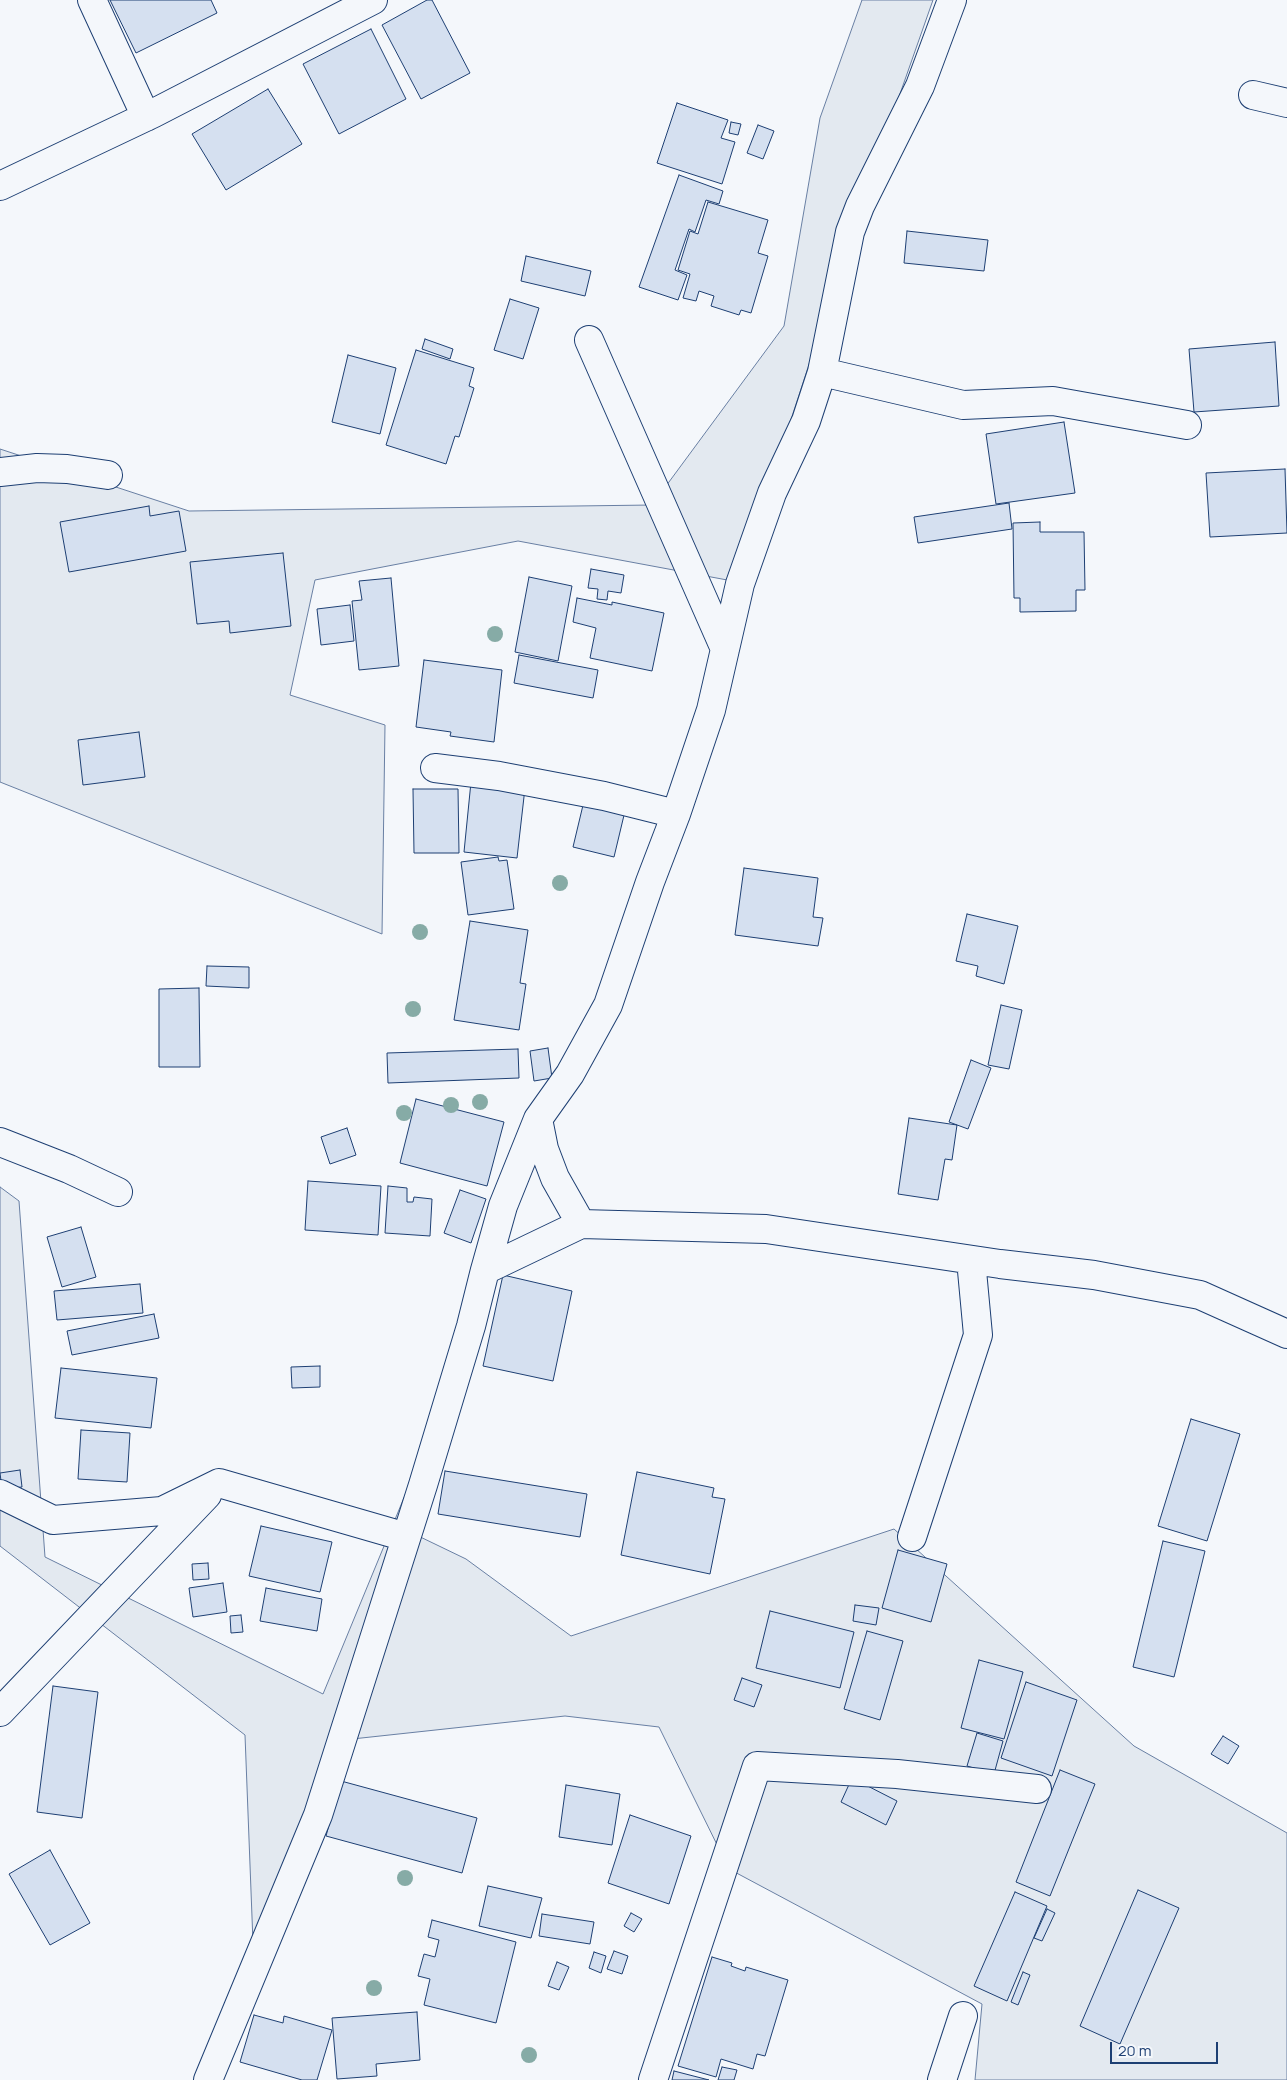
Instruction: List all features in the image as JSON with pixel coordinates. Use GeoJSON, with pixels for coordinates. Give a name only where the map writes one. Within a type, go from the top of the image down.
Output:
{"type":"FeatureCollection","features":[{"type":"Feature","properties":{"kind":"street"},"geometry":{"type":"LineString","coordinates":[[92,0],[146,117]]}},
{"type":"Feature","properties":{"kind":"street"},"geometry":{"type":"LineString","coordinates":[[0,186],[146,117],[373,0]]}},
{"type":"Feature","properties":{"kind":"street"},"geometry":{"type":"LineString","coordinates":[[208,2080],[318,1814],[468,1336],[503,1206],[538,1119],[570,1074],[608,1005],[650,882],[676,814],[711,710],[740,584],[772,493],[806,421],[822,372],[850,232],[860,206],[920,86],[952,0]]}},
{"type":"Feature","properties":{"kind":"street"},"geometry":{"type":"LineString","coordinates":[[1253,95],[1287,104]]}},
{"type":"Feature","properties":{"kind":"street"},"geometry":{"type":"LineString","coordinates":[[589,340],[725,648]]}},
{"type":"Feature","properties":{"kind":"street"},"geometry":{"type":"LineString","coordinates":[[822,372],[963,405],[1053,402],[1187,425]]}},
{"type":"Feature","properties":{"kind":"street"},"geometry":{"type":"LineString","coordinates":[[0,472],[37,468],[67,469],[108,475]]}},
{"type":"Feature","properties":{"kind":"street"},"geometry":{"type":"LineString","coordinates":[[435,768],[499,776],[604,796],[676,814]]}},
{"type":"Feature","properties":{"kind":"street"},"geometry":{"type":"LineString","coordinates":[[538,1119],[544,1149],[555,1178],[581,1224]]}},
{"type":"Feature","properties":{"kind":"street"},"geometry":{"type":"LineString","coordinates":[[0,1142],[69,1169],[118,1192]]}},
{"type":"Feature","properties":{"kind":"street"},"geometry":{"type":"LineString","coordinates":[[485,1270],[581,1224],[766,1229],[971,1260],[1094,1275],[1200,1295],[1287,1334]]}},
{"type":"Feature","properties":{"kind":"street"},"geometry":{"type":"LineString","coordinates":[[912,1537],[978,1335],[971,1260]]}},
{"type":"Feature","properties":{"kind":"street"},"geometry":{"type":"LineString","coordinates":[[0,1494],[54,1520],[162,1511],[219,1483],[406,1537]]}},
{"type":"Feature","properties":{"kind":"street"},"geometry":{"type":"LineString","coordinates":[[0,1712],[219,1483]]}},
{"type":"Feature","properties":{"kind":"street"},"geometry":{"type":"LineString","coordinates":[[652,2080],[757,1766],[897,1774],[1037,1789]]}},
{"type":"Feature","properties":{"kind":"street"},"geometry":{"type":"LineString","coordinates":[[942,2080],[963,2016]]}},
{"type":"Feature","properties":{"kind":"shaded area"},"geometry":{"type":"Polygon","coordinates":[[[862,0],[933,0],[863,199],[738,582],[518,541],[315,580],[290,695],[385,725],[382,934],[0,782],[0,449],[189,511],[652,505],[784,326],[820,118],[862,0]]]}},
{"type":"Feature","properties":{"kind":"shaded area"},"geometry":{"type":"Polygon","coordinates":[[[0,1187],[19,1201],[45,1557],[323,1694],[476,1323],[410,1532],[466,1559],[571,1636],[894,1529],[1134,1746],[1287,1833],[1287,2080],[975,2080],[982,2004],[729,1869],[659,1727],[565,1716],[343,1740],[254,1969],[245,1735],[0,1546],[0,1187]]]}},
{"type":"Feature","properties":{"kind":"building"},"geometry":{"type":"Polygon","coordinates":[[[110,0],[211,0],[217,13],[136,53],[110,0]]]}},
{"type":"Feature","properties":{"kind":"building"},"geometry":{"type":"Polygon","coordinates":[[[427,0],[432,0],[470,73],[421,99],[382,25],[427,0]]]}},
{"type":"Feature","properties":{"kind":"building"},"geometry":{"type":"Polygon","coordinates":[[[371,29],[406,99],[339,134],[303,64],[371,29]]]}},
{"type":"Feature","properties":{"kind":"building"},"geometry":{"type":"Polygon","coordinates":[[[268,89],[302,144],[226,190],[192,134],[268,89]]]}},
{"type":"Feature","properties":{"kind":"building"},"geometry":{"type":"Polygon","coordinates":[[[677,103],[728,120],[721,138],[735,142],[722,184],[657,163],[677,103]]]}},
{"type":"Feature","properties":{"kind":"building"},"geometry":{"type":"Polygon","coordinates":[[[731,122],[741,124],[738,135],[729,133],[731,122]]]}},
{"type":"Feature","properties":{"kind":"building"},"geometry":{"type":"Polygon","coordinates":[[[758,125],[774,131],[763,159],[747,153],[758,125]]]}},
{"type":"Feature","properties":{"kind":"building"},"geometry":{"type":"Polygon","coordinates":[[[679,175],[723,191],[719,204],[706,200],[695,232],[689,229],[675,270],[687,275],[678,300],[639,287],[679,175]]]}},
{"type":"Feature","properties":{"kind":"building"},"geometry":{"type":"Polygon","coordinates":[[[708,202],[768,220],[758,253],[768,256],[751,313],[741,310],[739,315],[711,306],[714,296],[699,291],[696,301],[683,298],[690,274],[678,270],[690,231],[698,234],[708,202]]]}},
{"type":"Feature","properties":{"kind":"building"},"geometry":{"type":"Polygon","coordinates":[[[907,231],[988,240],[984,271],[904,263],[907,231]]]}},
{"type":"Feature","properties":{"kind":"building"},"geometry":{"type":"Polygon","coordinates":[[[526,256],[591,271],[585,296],[521,281],[526,256]]]}},
{"type":"Feature","properties":{"kind":"building"},"geometry":{"type":"Polygon","coordinates":[[[510,299],[539,308],[523,359],[494,350],[510,299]]]}},
{"type":"Feature","properties":{"kind":"building"},"geometry":{"type":"Polygon","coordinates":[[[425,339],[453,349],[450,359],[422,349],[425,339]]]}},
{"type":"Feature","properties":{"kind":"building"},"geometry":{"type":"Polygon","coordinates":[[[1275,342],[1279,406],[1194,412],[1189,349],[1275,342]]]}},
{"type":"Feature","properties":{"kind":"building"},"geometry":{"type":"Polygon","coordinates":[[[416,350],[474,368],[469,386],[474,388],[459,437],[455,436],[446,464],[386,445],[416,350]]]}},
{"type":"Feature","properties":{"kind":"building"},"geometry":{"type":"Polygon","coordinates":[[[348,355],[396,368],[380,434],[332,422],[348,355]]]}},
{"type":"Feature","properties":{"kind":"building"},"geometry":{"type":"Polygon","coordinates":[[[1064,422],[1075,493],[996,504],[986,434],[1064,422]]]}},
{"type":"Feature","properties":{"kind":"building"},"geometry":{"type":"Polygon","coordinates":[[[1285,469],[1287,533],[1210,537],[1206,473],[1285,469]]]}},
{"type":"Feature","properties":{"kind":"building"},"geometry":{"type":"Polygon","coordinates":[[[1009,503],[1012,529],[918,543],[914,517],[1009,503]]]}},
{"type":"Feature","properties":{"kind":"building"},"geometry":{"type":"Polygon","coordinates":[[[149,506],[150,516],[179,511],[186,551],[69,572],[60,522],[149,506]]]}},
{"type":"Feature","properties":{"kind":"building"},"geometry":{"type":"Polygon","coordinates":[[[1040,522],[1040,532],[1084,532],[1085,590],[1076,590],[1076,611],[1020,612],[1020,598],[1014,598],[1013,523],[1040,522]]]}},
{"type":"Feature","properties":{"kind":"building"},"geometry":{"type":"Polygon","coordinates":[[[283,553],[291,626],[230,633],[229,621],[197,624],[190,562],[283,553]]]}},
{"type":"Feature","properties":{"kind":"building"},"geometry":{"type":"Polygon","coordinates":[[[591,569],[624,575],[621,593],[608,591],[607,600],[597,599],[598,589],[588,588],[591,569]]]}},
{"type":"Feature","properties":{"kind":"building"},"geometry":{"type":"Polygon","coordinates":[[[529,577],[572,586],[558,661],[515,652],[529,577]]]}},
{"type":"Feature","properties":{"kind":"building"},"geometry":{"type":"Polygon","coordinates":[[[391,578],[399,666],[359,670],[352,601],[362,600],[359,581],[391,578]]]}},
{"type":"Feature","properties":{"kind":"building"},"geometry":{"type":"Polygon","coordinates":[[[577,598],[612,605],[612,602],[664,613],[652,671],[590,658],[596,628],[573,622],[577,598]]]}},
{"type":"Feature","properties":{"kind":"building"},"geometry":{"type":"Polygon","coordinates":[[[350,605],[354,641],[321,645],[317,609],[350,605]]]}},
{"type":"Feature","properties":{"kind":"building"},"geometry":{"type":"Polygon","coordinates":[[[519,655],[598,670],[593,698],[514,683],[519,655]]]}},
{"type":"Feature","properties":{"kind":"building"},"geometry":{"type":"Polygon","coordinates":[[[424,660],[502,670],[494,742],[450,736],[451,732],[416,727],[424,660]]]}},
{"type":"Feature","properties":{"kind":"building"},"geometry":{"type":"Polygon","coordinates":[[[139,732],[145,777],[83,785],[78,740],[139,732]]]}},
{"type":"Feature","properties":{"kind":"building"},"geometry":{"type":"Polygon","coordinates":[[[471,782],[525,788],[517,858],[464,852],[471,782]]]}},
{"type":"Feature","properties":{"kind":"building"},"geometry":{"type":"Polygon","coordinates":[[[413,789],[458,789],[459,853],[414,853],[413,789]]]}},
{"type":"Feature","properties":{"kind":"building"},"geometry":{"type":"Polygon","coordinates":[[[584,801],[625,811],[614,857],[573,847],[584,801]]]}},
{"type":"Feature","properties":{"kind":"building"},"geometry":{"type":"Polygon","coordinates":[[[498,857],[499,861],[507,860],[514,909],[468,915],[461,862],[498,857]]]}},
{"type":"Feature","properties":{"kind":"building"},"geometry":{"type":"Polygon","coordinates":[[[744,868],[818,878],[813,917],[823,918],[818,946],[735,935],[744,868]]]}},
{"type":"Feature","properties":{"kind":"building"},"geometry":{"type":"Polygon","coordinates":[[[967,914],[1018,926],[1004,984],[976,976],[978,966],[956,961],[967,914]]]}},
{"type":"Feature","properties":{"kind":"building"},"geometry":{"type":"Polygon","coordinates":[[[470,921],[528,930],[520,983],[526,984],[519,1030],[454,1020],[470,921]]]}},
{"type":"Feature","properties":{"kind":"building"},"geometry":{"type":"Polygon","coordinates":[[[207,966],[249,967],[249,988],[206,986],[207,966]]]}},
{"type":"Feature","properties":{"kind":"building"},"geometry":{"type":"Polygon","coordinates":[[[199,988],[200,1067],[159,1067],[159,989],[199,988]]]}},
{"type":"Feature","properties":{"kind":"building"},"geometry":{"type":"Polygon","coordinates":[[[1001,1005],[1022,1010],[1009,1069],[988,1065],[1001,1005]]]}},
{"type":"Feature","properties":{"kind":"building"},"geometry":{"type":"Polygon","coordinates":[[[548,1048],[552,1078],[534,1081],[530,1051],[548,1048]]]}},
{"type":"Feature","properties":{"kind":"building"},"geometry":{"type":"Polygon","coordinates":[[[518,1049],[519,1078],[388,1083],[387,1053],[518,1049]]]}},
{"type":"Feature","properties":{"kind":"building"},"geometry":{"type":"Polygon","coordinates":[[[971,1060],[991,1068],[968,1129],[949,1122],[971,1060]]]}},
{"type":"Feature","properties":{"kind":"building"},"geometry":{"type":"Polygon","coordinates":[[[416,1099],[504,1122],[487,1186],[400,1163],[416,1099]]]}},
{"type":"Feature","properties":{"kind":"building"},"geometry":{"type":"Polygon","coordinates":[[[909,1118],[957,1125],[952,1160],[945,1159],[938,1200],[898,1194],[909,1118]]]}},
{"type":"Feature","properties":{"kind":"building"},"geometry":{"type":"Polygon","coordinates":[[[347,1128],[356,1155],[330,1164],[321,1137],[347,1128]]]}},
{"type":"Feature","properties":{"kind":"building"},"geometry":{"type":"Polygon","coordinates":[[[308,1181],[381,1186],[378,1235],[305,1230],[308,1181]]]}},
{"type":"Feature","properties":{"kind":"building"},"geometry":{"type":"Polygon","coordinates":[[[388,1186],[407,1188],[407,1202],[413,1202],[414,1197],[432,1199],[430,1236],[385,1233],[388,1186]]]}},
{"type":"Feature","properties":{"kind":"building"},"geometry":{"type":"Polygon","coordinates":[[[460,1190],[486,1199],[471,1243],[444,1233],[460,1190]]]}},
{"type":"Feature","properties":{"kind":"building"},"geometry":{"type":"Polygon","coordinates":[[[81,1227],[96,1277],[62,1287],[47,1237],[81,1227]]]}},
{"type":"Feature","properties":{"kind":"building"},"geometry":{"type":"Polygon","coordinates":[[[503,1275],[572,1291],[553,1381],[483,1366],[503,1275]]]}},
{"type":"Feature","properties":{"kind":"building"},"geometry":{"type":"Polygon","coordinates":[[[140,1284],[143,1313],[57,1320],[54,1291],[140,1284]]]}},
{"type":"Feature","properties":{"kind":"building"},"geometry":{"type":"Polygon","coordinates":[[[154,1314],[159,1338],[72,1355],[67,1331],[154,1314]]]}},
{"type":"Feature","properties":{"kind":"building"},"geometry":{"type":"Polygon","coordinates":[[[320,1366],[320,1387],[292,1388],[291,1367],[320,1366]]]}},
{"type":"Feature","properties":{"kind":"building"},"geometry":{"type":"Polygon","coordinates":[[[61,1368],[157,1378],[151,1428],[55,1418],[61,1368]]]}},
{"type":"Feature","properties":{"kind":"building"},"geometry":{"type":"Polygon","coordinates":[[[1191,1419],[1240,1434],[1207,1541],[1158,1526],[1191,1419]]]}},
{"type":"Feature","properties":{"kind":"building"},"geometry":{"type":"Polygon","coordinates":[[[81,1430],[130,1433],[127,1482],[78,1479],[81,1430]]]}},
{"type":"Feature","properties":{"kind":"building"},"geometry":{"type":"Polygon","coordinates":[[[20,1470],[22,1487],[2,1489],[0,1473],[20,1470]]]}},
{"type":"Feature","properties":{"kind":"building"},"geometry":{"type":"Polygon","coordinates":[[[445,1471],[587,1494],[580,1537],[438,1514],[445,1471]]]}},
{"type":"Feature","properties":{"kind":"building"},"geometry":{"type":"Polygon","coordinates":[[[637,1472],[714,1488],[712,1497],[725,1499],[710,1574],[621,1555],[637,1472]]]}},
{"type":"Feature","properties":{"kind":"building"},"geometry":{"type":"Polygon","coordinates":[[[261,1526],[332,1542],[320,1592],[249,1576],[261,1526]]]}},
{"type":"Feature","properties":{"kind":"building"},"geometry":{"type":"Polygon","coordinates":[[[1163,1541],[1205,1551],[1174,1677],[1133,1667],[1163,1541]]]}},
{"type":"Feature","properties":{"kind":"building"},"geometry":{"type":"Polygon","coordinates":[[[898,1550],[947,1564],[931,1622],[882,1608],[898,1550]]]}},
{"type":"Feature","properties":{"kind":"building"},"geometry":{"type":"Polygon","coordinates":[[[208,1563],[209,1579],[193,1580],[192,1564],[208,1563]]]}},
{"type":"Feature","properties":{"kind":"building"},"geometry":{"type":"Polygon","coordinates":[[[223,1583],[227,1612],[193,1617],[189,1588],[223,1583]]]}},
{"type":"Feature","properties":{"kind":"building"},"geometry":{"type":"Polygon","coordinates":[[[266,1588],[322,1599],[317,1631],[260,1621],[266,1588]]]}},
{"type":"Feature","properties":{"kind":"building"},"geometry":{"type":"Polygon","coordinates":[[[855,1605],[879,1608],[876,1625],[853,1621],[855,1605]]]}},
{"type":"Feature","properties":{"kind":"building"},"geometry":{"type":"Polygon","coordinates":[[[770,1611],[854,1632],[840,1688],[756,1668],[770,1611]]]}},
{"type":"Feature","properties":{"kind":"building"},"geometry":{"type":"Polygon","coordinates":[[[241,1615],[243,1632],[231,1633],[230,1616],[241,1615]]]}},
{"type":"Feature","properties":{"kind":"building"},"geometry":{"type":"Polygon","coordinates":[[[867,1631],[903,1641],[880,1720],[844,1709],[867,1631]]]}},
{"type":"Feature","properties":{"kind":"building"},"geometry":{"type":"Polygon","coordinates":[[[979,1660],[1023,1672],[1004,1739],[961,1728],[979,1660]]]}},
{"type":"Feature","properties":{"kind":"building"},"geometry":{"type":"Polygon","coordinates":[[[742,1678],[762,1685],[754,1707],[734,1700],[742,1678]]]}},
{"type":"Feature","properties":{"kind":"building"},"geometry":{"type":"Polygon","coordinates":[[[1026,1682],[1077,1700],[1052,1776],[1001,1758],[1026,1682]]]}},
{"type":"Feature","properties":{"kind":"building"},"geometry":{"type":"Polygon","coordinates":[[[53,1686],[98,1692],[82,1818],[37,1812],[53,1686]]]}},
{"type":"Feature","properties":{"kind":"building"},"geometry":{"type":"Polygon","coordinates":[[[977,1733],[1003,1741],[994,1774],[967,1766],[977,1733]]]}},
{"type":"Feature","properties":{"kind":"building"},"geometry":{"type":"Polygon","coordinates":[[[1223,1736],[1239,1746],[1228,1764],[1211,1754],[1223,1736]]]}},
{"type":"Feature","properties":{"kind":"building"},"geometry":{"type":"Polygon","coordinates":[[[1060,1770],[1095,1784],[1050,1896],[1016,1882],[1060,1770]]]}},
{"type":"Feature","properties":{"kind":"building"},"geometry":{"type":"Polygon","coordinates":[[[852,1778],[897,1801],[886,1825],[841,1802],[852,1778]]]}},
{"type":"Feature","properties":{"kind":"building"},"geometry":{"type":"Polygon","coordinates":[[[341,1781],[477,1818],[462,1873],[326,1836],[341,1781]]]}},
{"type":"Feature","properties":{"kind":"building"},"geometry":{"type":"Polygon","coordinates":[[[566,1785],[620,1794],[612,1845],[559,1837],[566,1785]]]}},
{"type":"Feature","properties":{"kind":"building"},"geometry":{"type":"Polygon","coordinates":[[[630,1815],[691,1836],[669,1904],[608,1883],[630,1815]]]}},
{"type":"Feature","properties":{"kind":"building"},"geometry":{"type":"Polygon","coordinates":[[[50,1850],[90,1923],[50,1945],[9,1874],[50,1850]]]}},
{"type":"Feature","properties":{"kind":"building"},"geometry":{"type":"Polygon","coordinates":[[[488,1886],[542,1898],[531,1938],[479,1926],[488,1886]]]}},
{"type":"Feature","properties":{"kind":"building"},"geometry":{"type":"Polygon","coordinates":[[[1138,1890],[1179,1908],[1120,2044],[1080,2026],[1138,1890]]]}},
{"type":"Feature","properties":{"kind":"building"},"geometry":{"type":"Polygon","coordinates":[[[1015,1892],[1047,1906],[1007,2001],[974,1986],[1015,1892]]]}},
{"type":"Feature","properties":{"kind":"building"},"geometry":{"type":"Polygon","coordinates":[[[1047,1909],[1055,1913],[1042,1941],[1034,1938],[1047,1909]]]}},
{"type":"Feature","properties":{"kind":"building"},"geometry":{"type":"Polygon","coordinates":[[[631,1913],[642,1919],[634,1932],[624,1926],[631,1913]]]}},
{"type":"Feature","properties":{"kind":"building"},"geometry":{"type":"Polygon","coordinates":[[[542,1914],[594,1922],[590,1944],[539,1936],[542,1914]]]}},
{"type":"Feature","properties":{"kind":"building"},"geometry":{"type":"Polygon","coordinates":[[[432,1920],[516,1942],[496,2023],[424,2005],[430,1979],[418,1976],[424,1954],[435,1957],[439,1940],[428,1937],[432,1920]]]}},
{"type":"Feature","properties":{"kind":"building"},"geometry":{"type":"Polygon","coordinates":[[[614,1951],[628,1956],[622,1974],[607,1969],[614,1951]]]}},
{"type":"Feature","properties":{"kind":"building"},"geometry":{"type":"Polygon","coordinates":[[[594,1952],[606,1956],[601,1973],[589,1968],[594,1952]]]}},
{"type":"Feature","properties":{"kind":"building"},"geometry":{"type":"Polygon","coordinates":[[[712,1957],[732,1963],[731,1966],[745,1971],[746,1967],[788,1980],[765,2056],[757,2054],[753,2069],[721,2059],[716,2077],[678,2066],[712,1957]]]}},
{"type":"Feature","properties":{"kind":"building"},"geometry":{"type":"Polygon","coordinates":[[[557,1962],[569,1967],[559,1990],[548,1986],[557,1962]]]}},
{"type":"Feature","properties":{"kind":"building"},"geometry":{"type":"Polygon","coordinates":[[[1023,1972],[1030,1975],[1018,2005],[1011,2002],[1023,1972]]]}},
{"type":"Feature","properties":{"kind":"building"},"geometry":{"type":"Polygon","coordinates":[[[417,2012],[420,2060],[376,2064],[377,2076],[337,2079],[332,2018],[417,2012]]]}},
{"type":"Feature","properties":{"kind":"building"},"geometry":{"type":"Polygon","coordinates":[[[254,2015],[283,2023],[284,2016],[332,2030],[317,2080],[302,2080],[240,2062],[254,2015]]]}},
{"type":"Feature","properties":{"kind":"building"},"geometry":{"type":"Polygon","coordinates":[[[722,2067],[737,2070],[734,2080],[718,2080],[722,2067]]]}},
{"type":"Feature","properties":{"kind":"building"},"geometry":{"type":"Polygon","coordinates":[[[674,2071],[709,2080],[672,2080],[674,2071]]]}}]}
